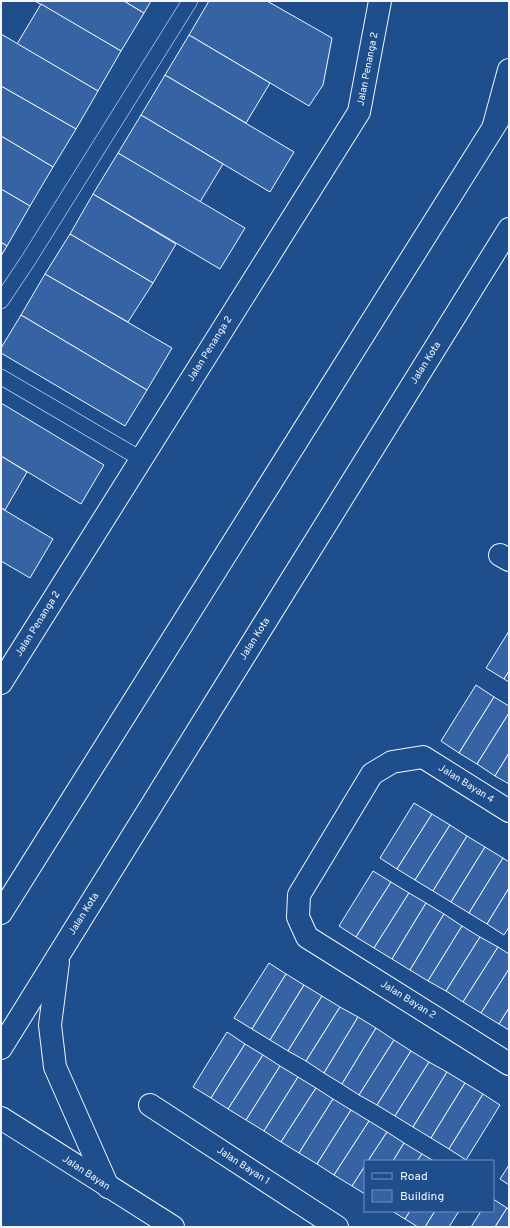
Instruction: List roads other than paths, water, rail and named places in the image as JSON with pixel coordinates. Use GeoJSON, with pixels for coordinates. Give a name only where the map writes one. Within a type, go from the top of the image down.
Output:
{"type":"FeatureCollection","features":[{"type":"Feature","properties":{"kind":"main road","name":"Jalan Penanga 2"},"geometry":{"type":"LineString","coordinates":[[1,683],[359,112],[380,1]]}},
{"type":"Feature","properties":{"kind":"main road"},"geometry":{"type":"LineString","coordinates":[[494,125],[509,70]]}},
{"type":"Feature","properties":{"kind":"main road"},"geometry":{"type":"LineString","coordinates":[[1,913],[509,102]]}},
{"type":"Feature","properties":{"kind":"main road","name":"Jalan Kota"},"geometry":{"type":"LineString","coordinates":[[1,1048],[509,229]]}},
{"type":"Feature","properties":{"kind":"main road","name":"Jalan Bayan 4"},"geometry":{"type":"LineString","coordinates":[[307,937],[298,917],[299,895],[372,774],[392,762],[423,757],[509,811]]}},
{"type":"Feature","properties":{"kind":"main road","name":"Jalan Bayan 2"},"geometry":{"type":"LineString","coordinates":[[307,937],[509,1064]]}},
{"type":"Feature","properties":{"kind":"main road"},"geometry":{"type":"LineString","coordinates":[[59,955],[50,1025],[55,1067],[108,1187]]}},
{"type":"Feature","properties":{"kind":"main road","name":"Jalan Bayan 1"},"geometry":{"type":"LineString","coordinates":[[150,1105],[336,1227]]}},
{"type":"Feature","properties":{"kind":"main road","name":"Jalan Bayan"},"geometry":{"type":"LineString","coordinates":[[1,1118],[172,1227]]}},
{"type":"Feature","properties":{"kind":"lane"},"geometry":{"type":"LineString","coordinates":[[1,301],[29,259],[190,1]]}},
{"type":"Feature","properties":{"kind":"lane"},"geometry":{"type":"LineString","coordinates":[[1,377],[141,459]]}}]}
